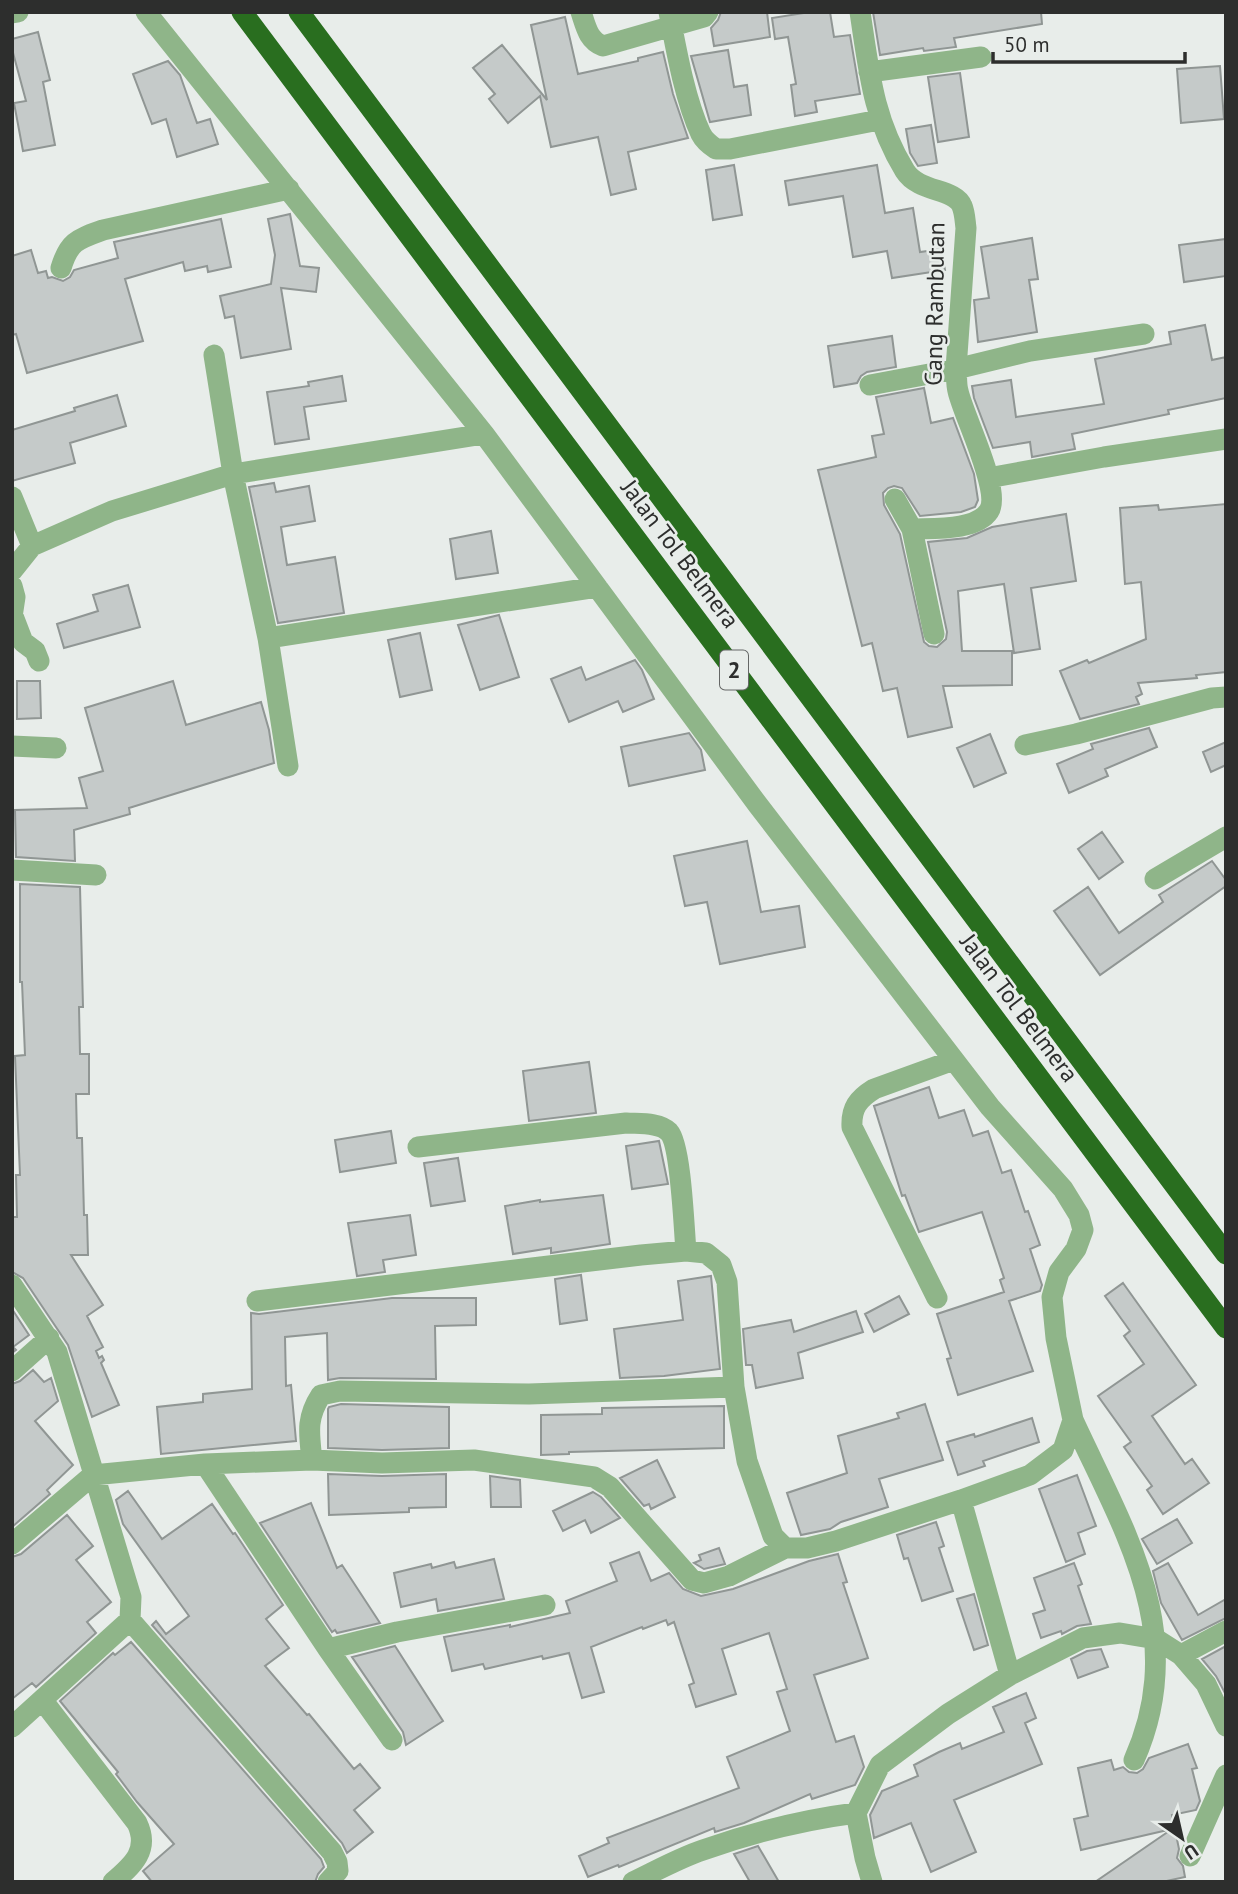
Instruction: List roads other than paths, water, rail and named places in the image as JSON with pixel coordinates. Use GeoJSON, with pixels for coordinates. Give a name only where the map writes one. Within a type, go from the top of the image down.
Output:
{"type":"FeatureCollection","features":[{"type":"Feature","properties":{"kind":"highway","name":"Jalan Tol Belmera"},"geometry":{"type":"LineString","coordinates":[[242,12],[1226,1328]]}},
{"type":"Feature","properties":{"kind":"highway","name":"Jalan Tol Belmera"},"geometry":{"type":"LineString","coordinates":[[299,12],[1226,1254]]}},
{"type":"Feature","properties":{"kind":"street"},"geometry":{"type":"LineString","coordinates":[[12,13],[18,12]]}},
{"type":"Feature","properties":{"kind":"street"},"geometry":{"type":"LineString","coordinates":[[146,12],[484,434],[758,805],[990,1107],[1063,1189],[1079,1215],[1083,1230],[1076,1249],[1059,1272],[1052,1297],[1056,1338],[1073,1420],[1145,1583],[1156,1639],[1156,1666],[1147,1731],[1134,1760]]}},
{"type":"Feature","properties":{"kind":"street"},"geometry":{"type":"LineString","coordinates":[[581,12],[587,33],[594,43],[603,46],[670,19],[704,17],[708,12]]}},
{"type":"Feature","properties":{"kind":"street","name":"Gang Rambutan"},"geometry":{"type":"LineString","coordinates":[[860,12],[879,120],[905,172],[912,180],[929,189],[956,197],[962,205],[966,228],[956,369],[958,391],[988,478],[992,501],[989,512],[975,522],[956,527],[912,529]]}},
{"type":"Feature","properties":{"kind":"street"},"geometry":{"type":"LineString","coordinates":[[670,19],[679,61],[702,136],[716,149],[738,148],[879,120]]}},
{"type":"Feature","properties":{"kind":"street"},"geometry":{"type":"LineString","coordinates":[[869,72],[981,57]]}},
{"type":"Feature","properties":{"kind":"street"},"geometry":{"type":"LineString","coordinates":[[61,268],[66,251],[71,245],[103,230],[289,189]]}},
{"type":"Feature","properties":{"kind":"street"},"geometry":{"type":"LineString","coordinates":[[870,385],[956,369],[1030,351],[1144,334]]}},
{"type":"Feature","properties":{"kind":"street"},"geometry":{"type":"LineString","coordinates":[[214,355],[233,474],[268,638],[288,766]]}},
{"type":"Feature","properties":{"kind":"street"},"geometry":{"type":"LineString","coordinates":[[12,571],[32,546],[112,511],[233,474],[484,434]]}},
{"type":"Feature","properties":{"kind":"street"},"geometry":{"type":"LineString","coordinates":[[988,478],[1226,439]]}},
{"type":"Feature","properties":{"kind":"street"},"geometry":{"type":"LineString","coordinates":[[12,496],[32,546]]}},
{"type":"Feature","properties":{"kind":"street"},"geometry":{"type":"LineString","coordinates":[[895,499],[912,529],[934,634]]}},
{"type":"Feature","properties":{"kind":"street"},"geometry":{"type":"LineString","coordinates":[[12,586],[15,597],[13,616],[23,642],[36,651],[39,661]]}},
{"type":"Feature","properties":{"kind":"street"},"geometry":{"type":"LineString","coordinates":[[268,638],[597,587]]}},
{"type":"Feature","properties":{"kind":"street"},"geometry":{"type":"LineString","coordinates":[[1025,745],[1212,698],[1226,697]]}},
{"type":"Feature","properties":{"kind":"street"},"geometry":{"type":"LineString","coordinates":[[12,746],[56,748]]}},
{"type":"Feature","properties":{"kind":"street"},"geometry":{"type":"LineString","coordinates":[[1155,878],[1225,838]]}},
{"type":"Feature","properties":{"kind":"street"},"geometry":{"type":"LineString","coordinates":[[12,888],[13,870],[96,875]]}},
{"type":"Feature","properties":{"kind":"street"},"geometry":{"type":"LineString","coordinates":[[937,1298],[852,1127],[851,1115],[862,1096],[874,1089],[954,1060]]}},
{"type":"Feature","properties":{"kind":"street"},"geometry":{"type":"LineString","coordinates":[[418,1147],[626,1123],[655,1125],[669,1132],[677,1150],[686,1251]]}},
{"type":"Feature","properties":{"kind":"street"},"geometry":{"type":"LineString","coordinates":[[257,1301],[686,1251],[706,1253],[720,1265],[727,1282],[734,1387],[747,1461],[773,1536],[785,1548]]}},
{"type":"Feature","properties":{"kind":"street"},"geometry":{"type":"LineString","coordinates":[[12,1285],[58,1352],[131,1597],[130,1620],[332,1852],[338,1871],[328,1882]]}},
{"type":"Feature","properties":{"kind":"street"},"geometry":{"type":"LineString","coordinates":[[12,1371],[49,1338]]}},
{"type":"Feature","properties":{"kind":"street"},"geometry":{"type":"LineString","coordinates":[[312,1460],[310,1411],[321,1395],[330,1393],[529,1394],[734,1387]]}},
{"type":"Feature","properties":{"kind":"street"},"geometry":{"type":"LineString","coordinates":[[12,1544],[93,1475],[205,1464],[312,1460],[382,1463],[474,1460],[594,1477],[610,1487],[692,1580],[704,1583],[729,1576],[785,1548],[807,1548],[836,1541],[1030,1475],[1063,1450],[1073,1420]]}},
{"type":"Feature","properties":{"kind":"street"},"geometry":{"type":"LineString","coordinates":[[205,1464],[392,1740]]}},
{"type":"Feature","properties":{"kind":"street"},"geometry":{"type":"LineString","coordinates":[[961,1500],[1010,1675]]}},
{"type":"Feature","properties":{"kind":"street"},"geometry":{"type":"LineString","coordinates":[[328,1649],[397,1632],[545,1605]]}},
{"type":"Feature","properties":{"kind":"street"},"geometry":{"type":"LineString","coordinates":[[12,1727],[130,1620]]}},
{"type":"Feature","properties":{"kind":"street"},"geometry":{"type":"LineString","coordinates":[[1181,1655],[1226,1631]]}},
{"type":"Feature","properties":{"kind":"street"},"geometry":{"type":"LineString","coordinates":[[872,1882],[856,1813],[880,1765],[948,1714],[1010,1675],[1083,1638],[1120,1633],[1156,1639],[1181,1655],[1206,1684],[1226,1726]]}},
{"type":"Feature","properties":{"kind":"street"},"geometry":{"type":"LineString","coordinates":[[43,1701],[137,1823],[142,1834],[143,1845],[131,1866],[113,1882]]}},
{"type":"Feature","properties":{"kind":"street"},"geometry":{"type":"LineString","coordinates":[[1190,1856],[1226,1775]]}},
{"type":"Feature","properties":{"kind":"street"},"geometry":{"type":"LineString","coordinates":[[633,1882],[700,1851],[800,1821],[856,1813]]}}]}
